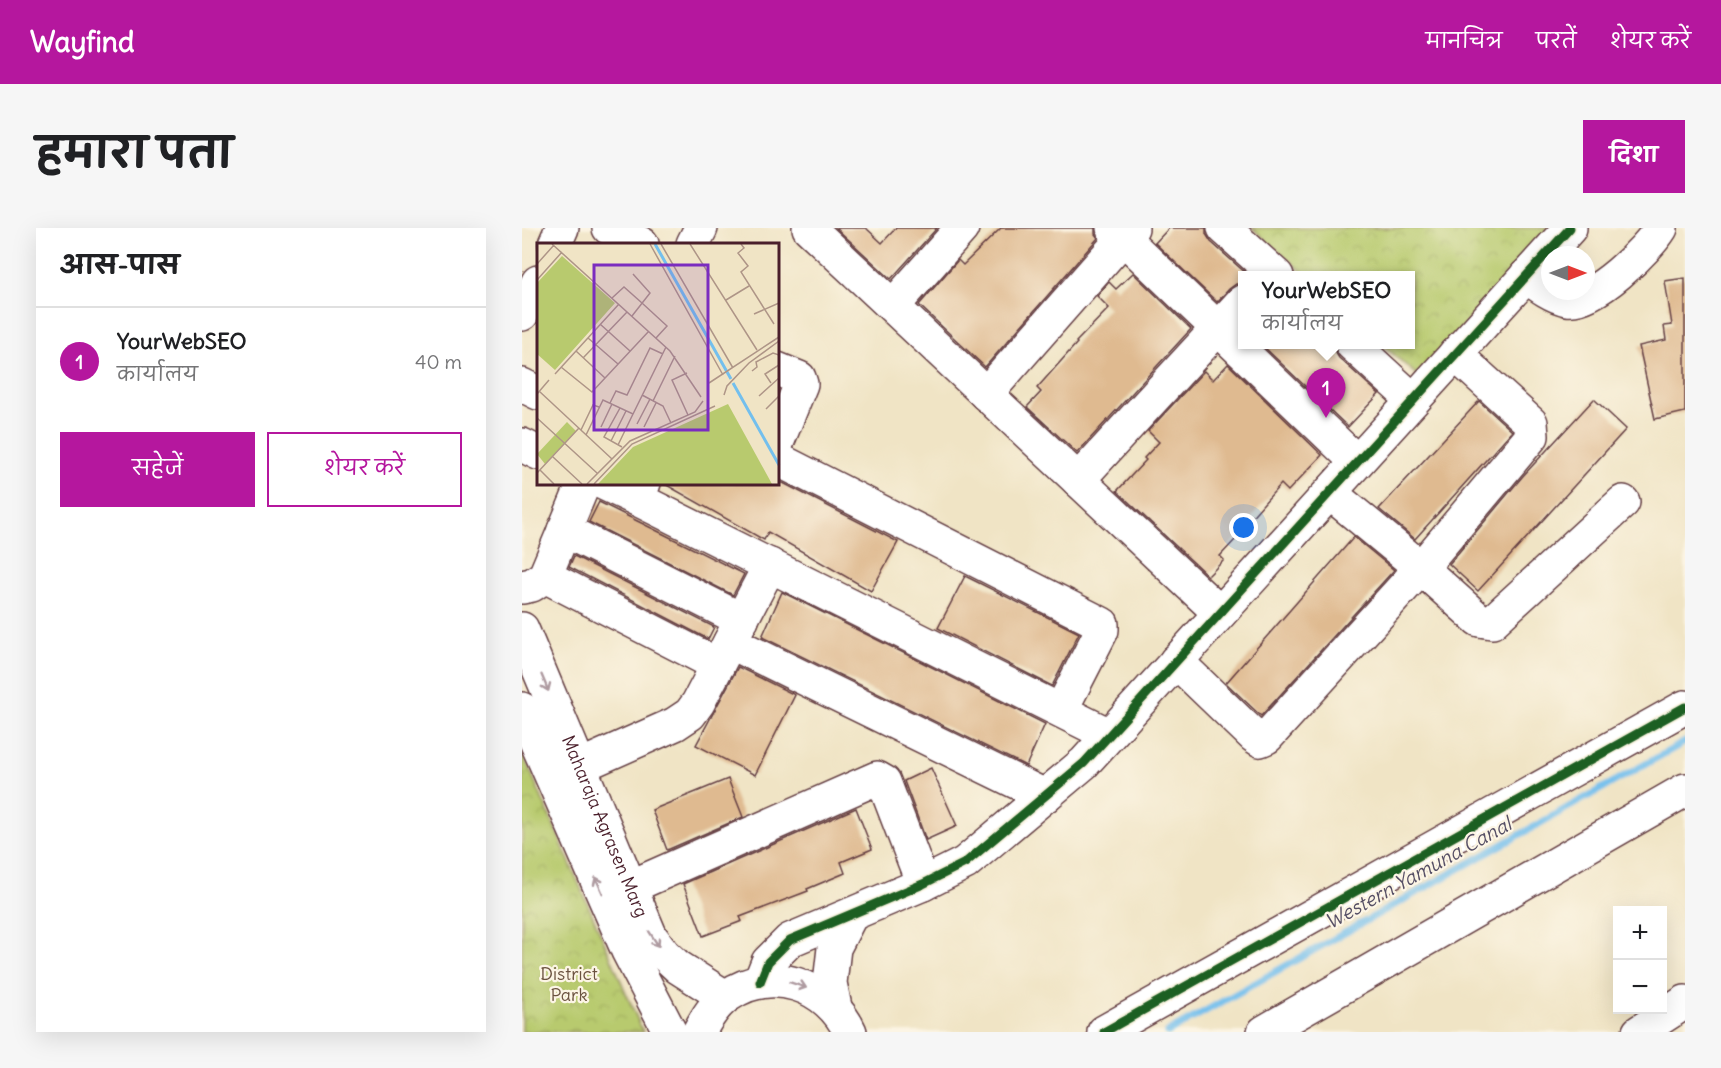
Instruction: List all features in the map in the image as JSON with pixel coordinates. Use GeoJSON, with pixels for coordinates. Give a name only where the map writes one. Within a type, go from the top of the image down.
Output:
{"type":"FeatureCollection","features":[{"type":"Feature","properties":{"kind":"street"},"geometry":{"type":"LineString","coordinates":[[555,243],[562,228]]}},
{"type":"Feature","properties":{"kind":"street"},"geometry":{"type":"LineString","coordinates":[[609,228],[640,243]]}},
{"type":"Feature","properties":{"kind":"street"},"geometry":{"type":"LineString","coordinates":[[694,243],[701,228]]}},
{"type":"Feature","properties":{"kind":"street"},"geometry":{"type":"LineString","coordinates":[[809,228],[1220,613]]}},
{"type":"Feature","properties":{"kind":"street"},"geometry":{"type":"LineString","coordinates":[[893,306],[962,228]]}},
{"type":"Feature","properties":{"kind":"street"},"geometry":{"type":"LineString","coordinates":[[1224,228],[1268,271]]}},
{"type":"Feature","properties":{"kind":"street"},"geometry":{"type":"LineString","coordinates":[[760,982],[768,962],[790,940],[923,884],[965,863],[1084,763],[1570,228]]}},
{"type":"Feature","properties":{"kind":"street"},"geometry":{"type":"LineString","coordinates":[[1526,276],[1542,288],[1567,299],[1581,298],[1611,282],[1655,238],[1661,228]]}},
{"type":"Feature","properties":{"kind":"street"},"geometry":{"type":"LineString","coordinates":[[986,394],[1123,231],[1238,347]]}},
{"type":"Feature","properties":{"kind":"street"},"geometry":{"type":"LineString","coordinates":[[522,314],[537,284]]}},
{"type":"Feature","properties":{"kind":"street"},"geometry":{"type":"LineString","coordinates":[[1078,480],[1238,306]]}},
{"type":"Feature","properties":{"kind":"street"},"geometry":{"type":"LineString","coordinates":[[522,319],[537,327]]}},
{"type":"Feature","properties":{"kind":"street"},"geometry":{"type":"LineString","coordinates":[[1240,349],[1358,462]]}},
{"type":"Feature","properties":{"kind":"street"},"geometry":{"type":"LineString","coordinates":[[1356,349],[1413,400]]}},
{"type":"Feature","properties":{"kind":"street"},"geometry":{"type":"LineString","coordinates":[[1176,661],[1260,740],[1267,737],[1421,568],[1532,436],[1531,423],[1455,354]]}},
{"type":"Feature","properties":{"kind":"street"},"geometry":{"type":"LineString","coordinates":[[778,369],[799,378],[801,384],[778,441]]}},
{"type":"Feature","properties":{"kind":"street"},"geometry":{"type":"LineString","coordinates":[[522,385],[537,392]]}},
{"type":"Feature","properties":{"kind":"street"},"geometry":{"type":"LineString","coordinates":[[522,445],[537,452]]}},
{"type":"Feature","properties":{"kind":"street"},"geometry":{"type":"LineString","coordinates":[[778,460],[1100,622],[1103,626],[1102,630],[1061,710]]}},
{"type":"Feature","properties":{"kind":"street"},"geometry":{"type":"LineString","coordinates":[[584,484],[564,530],[533,582],[730,642]]}},
{"type":"Feature","properties":{"kind":"street"},"geometry":{"type":"LineString","coordinates":[[608,484],[640,491],[770,565],[1109,735]]}},
{"type":"Feature","properties":{"kind":"street"},"geometry":{"type":"LineString","coordinates":[[1330,492],[1479,620],[1492,622],[1623,502]]}},
{"type":"Feature","properties":{"kind":"street"},"geometry":{"type":"LineString","coordinates":[[564,530],[730,642],[1045,796]]}},
{"type":"Feature","properties":{"kind":"street"},"geometry":{"type":"LineString","coordinates":[[566,773],[675,724],[690,714],[698,703],[770,565]]}},
{"type":"Feature","properties":{"kind":"street","name":"Maharaja Agrasen Marg"},"geometry":{"type":"LineString","coordinates":[[522,629],[566,773],[628,951],[670,1032]]}},
{"type":"Feature","properties":{"kind":"street"},"geometry":{"type":"LineString","coordinates":[[1104,1032],[1685,707]]}},
{"type":"Feature","properties":{"kind":"street","name":"Maharaja Agrasen Marg"},"geometry":{"type":"LineString","coordinates":[[522,709],[566,773],[630,887],[651,937],[678,968],[725,997]]}},
{"type":"Feature","properties":{"kind":"street"},"geometry":{"type":"LineString","coordinates":[[630,887],[877,778],[884,782],[923,884]]}},
{"type":"Feature","properties":{"kind":"street"},"geometry":{"type":"LineString","coordinates":[[1264,1032],[1685,790]]}},
{"type":"Feature","properties":{"kind":"street"},"geometry":{"type":"LineString","coordinates":[[842,1020],[830,983],[834,948],[851,915]]}},
{"type":"Feature","properties":{"kind":"street"},"geometry":{"type":"LineString","coordinates":[[699,1032],[709,1014],[725,997],[742,987],[760,982],[787,981],[813,990],[842,1020]]}},
{"type":"Feature","properties":{"kind":"street"},"geometry":{"type":"LineString","coordinates":[[1639,1032],[1685,1002]]}},
{"type":"Feature","properties":{"kind":"green space"},"geometry":{"type":"Polygon","coordinates":[[[1252,228],[1550,228],[1419,377],[1388,349],[1415,349],[1415,271],[1301,271],[1252,228]]]}},
{"type":"Feature","properties":{"kind":"green space","name":"District Park"},"geometry":{"type":"Polygon","coordinates":[[[522,752],[643,1032],[522,1032],[522,752]]]}},
{"type":"Feature","properties":{"kind":"building"},"geometry":{"type":"Polygon","coordinates":[[[836,228],[866,228],[882,243],[896,228],[937,228],[891,279],[836,228]]]}},
{"type":"Feature","properties":{"kind":"building"},"geometry":{"type":"Polygon","coordinates":[[[1001,228],[1095,228],[1098,238],[985,367],[919,305],[958,260],[963,265],[1001,228]]]}},
{"type":"Feature","properties":{"kind":"building"},"geometry":{"type":"Polygon","coordinates":[[[1169,228],[1206,228],[1206,234],[1211,242],[1243,271],[1238,271],[1238,284],[1229,289],[1217,302],[1155,243],[1169,228]]]}},
{"type":"Feature","properties":{"kind":"building"},"geometry":{"type":"Polygon","coordinates":[[[1133,273],[1191,329],[1077,453],[1027,407],[1041,392],[1037,388],[1109,308],[1097,296],[1109,282],[1116,289],[1133,273]]]}},
{"type":"Feature","properties":{"kind":"building"},"geometry":{"type":"Polygon","coordinates":[[[1685,278],[1685,412],[1655,419],[1639,346],[1666,340],[1664,326],[1672,325],[1665,281],[1685,278]]]}},
{"type":"Feature","properties":{"kind":"building"},"geometry":{"type":"Polygon","coordinates":[[[1266,349],[1334,349],[1339,358],[1379,394],[1348,427],[1266,349]]]}},
{"type":"Feature","properties":{"kind":"building"},"geometry":{"type":"Polygon","coordinates":[[[1228,364],[1322,455],[1288,491],[1281,484],[1247,522],[1250,524],[1220,556],[1224,560],[1208,576],[1117,491],[1146,460],[1144,458],[1159,442],[1148,431],[1204,371],[1213,380],[1228,364]]]}},
{"type":"Feature","properties":{"kind":"building"},"geometry":{"type":"Polygon","coordinates":[[[1594,399],[1626,429],[1478,591],[1449,564],[1522,477],[1594,399]]]}},
{"type":"Feature","properties":{"kind":"building"},"geometry":{"type":"Polygon","coordinates":[[[1479,401],[1512,431],[1415,539],[1379,509],[1479,401]]]}},
{"type":"Feature","properties":{"kind":"building"},"geometry":{"type":"Polygon","coordinates":[[[783,483],[898,542],[871,591],[768,532],[764,540],[665,484],[783,483]]]}},
{"type":"Feature","properties":{"kind":"building"},"geometry":{"type":"Polygon","coordinates":[[[599,502],[744,574],[733,595],[589,522],[599,502]]]}},
{"type":"Feature","properties":{"kind":"building"},"geometry":{"type":"Polygon","coordinates":[[[1354,537],[1394,570],[1261,716],[1226,683],[1354,537]]]}},
{"type":"Feature","properties":{"kind":"building"},"geometry":{"type":"Polygon","coordinates":[[[574,556],[714,627],[708,639],[569,567],[574,556]]]}},
{"type":"Feature","properties":{"kind":"building"},"geometry":{"type":"Polygon","coordinates":[[[965,576],[1079,633],[1052,686],[938,628],[965,576]]]}},
{"type":"Feature","properties":{"kind":"building"},"geometry":{"type":"Polygon","coordinates":[[[782,592],[1045,724],[1026,766],[762,637],[782,592]]]}},
{"type":"Feature","properties":{"kind":"building"},"geometry":{"type":"Polygon","coordinates":[[[738,667],[795,695],[755,775],[696,745],[738,667]]]}},
{"type":"Feature","properties":{"kind":"building"},"geometry":{"type":"Polygon","coordinates":[[[931,768],[957,826],[926,840],[904,781],[931,768]]]}},
{"type":"Feature","properties":{"kind":"building"},"geometry":{"type":"Polygon","coordinates":[[[728,779],[743,817],[667,850],[652,810],[728,779]]]}},
{"type":"Feature","properties":{"kind":"building"},"geometry":{"type":"Polygon","coordinates":[[[856,808],[872,849],[841,862],[845,873],[807,889],[808,891],[740,917],[742,921],[703,936],[683,884],[856,808]]]}},
{"type":"Feature","properties":{"kind":"waterway","name":"Western Yamuna Canal"},"geometry":{"type":"LineString","coordinates":[[1168,1032],[1685,742]]}},
{"type":"Feature","properties":{"kind":"cycle path"},"geometry":{"type":"LineString","coordinates":[[760,982],[768,962],[790,940],[923,884],[965,863],[1084,763],[1570,228]]}},
{"type":"Feature","properties":{"kind":"cycle path"},"geometry":{"type":"LineString","coordinates":[[1104,1032],[1685,707]]}},
{"type":"Feature","properties":{"kind":"place","name":"YourWebSEO"},"geometry":{"type":"Point","coordinates":[1326,418]}}]}
